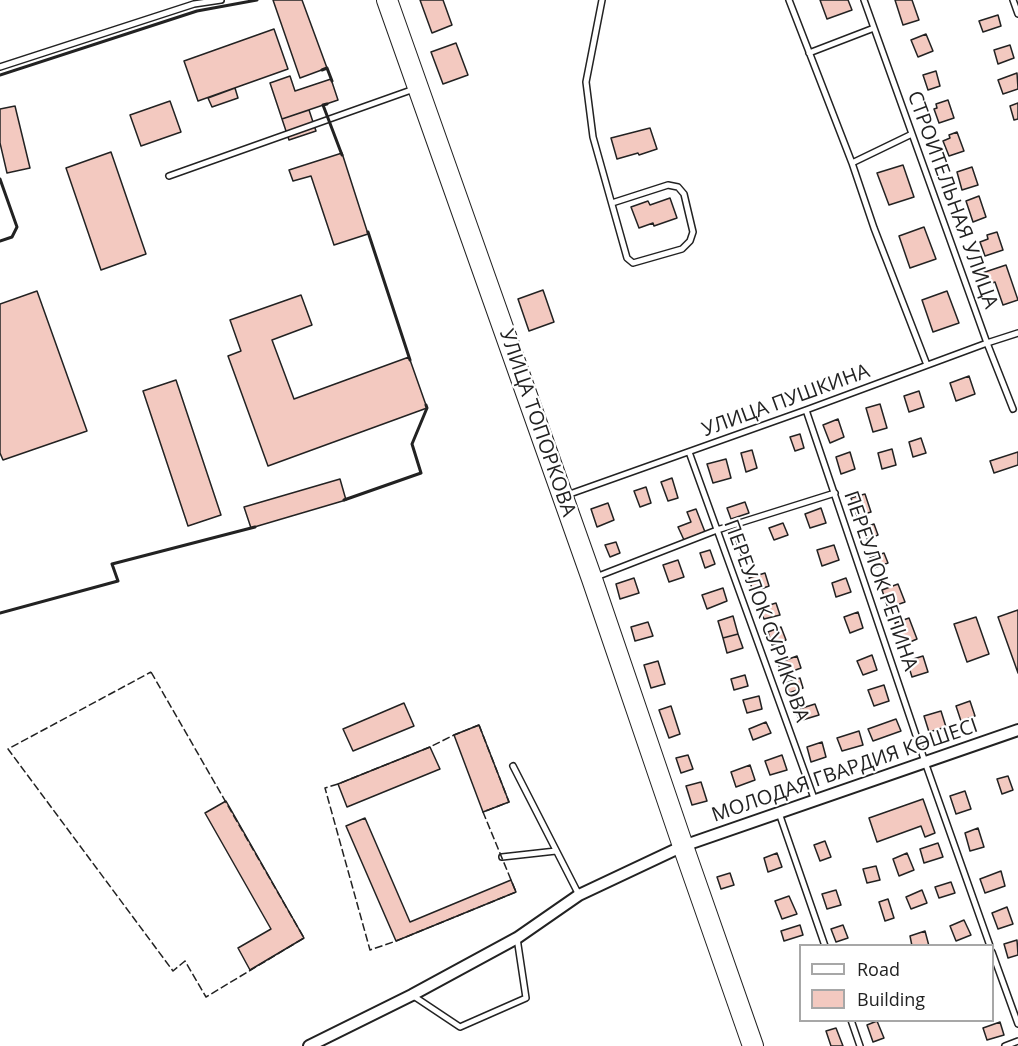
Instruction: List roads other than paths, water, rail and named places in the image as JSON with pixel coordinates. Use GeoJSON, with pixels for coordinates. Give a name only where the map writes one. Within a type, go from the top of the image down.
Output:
{"type":"FeatureCollection","features":[{"type":"Feature","properties":{"kind":"highway","name":"УЛИЦА ТОПОРКОВА"},"geometry":{"type":"LineString","coordinates":[[387,0],[563,496],[753,1046]]}},
{"type":"Feature","properties":{"kind":"street","name":"МОЛОДАЯ ГВАРДИЯ КӨШЕСІ"},"geometry":{"type":"LineString","coordinates":[[309,1046],[412,995],[517,938],[579,896],[683,846],[1018,730]]}},
{"type":"Feature","properties":{"kind":"lane"},"geometry":{"type":"LineString","coordinates":[[0,67],[194,4],[221,0]]}},
{"type":"Feature","properties":{"kind":"lane"},"geometry":{"type":"LineString","coordinates":[[602,0],[586,82],[593,137],[627,258],[633,263],[682,249],[690,241],[693,232],[684,194],[678,187],[668,186],[612,203]]}},
{"type":"Feature","properties":{"kind":"lane"},"geometry":{"type":"LineString","coordinates":[[789,0],[927,365]]}},
{"type":"Feature","properties":{"kind":"lane","name":"СТРОИТЕЛЬНАЯ УЛИЦА"},"geometry":{"type":"LineString","coordinates":[[864,0],[987,343],[1013,409]]}},
{"type":"Feature","properties":{"kind":"lane"},"geometry":{"type":"LineString","coordinates":[[1013,0],[1018,14]]}},
{"type":"Feature","properties":{"kind":"lane"},"geometry":{"type":"LineString","coordinates":[[809,53],[874,28]]}},
{"type":"Feature","properties":{"kind":"lane"},"geometry":{"type":"LineString","coordinates":[[169,176],[418,87]]}},
{"type":"Feature","properties":{"kind":"lane"},"geometry":{"type":"LineString","coordinates":[[852,163],[912,134]]}},
{"type":"Feature","properties":{"kind":"lane","name":"УЛИЦА ПУШКИНА"},"geometry":{"type":"LineString","coordinates":[[563,496],[1018,333]]}},
{"type":"Feature","properties":{"kind":"lane","name":"ПЕРЕУЛОК РЕПИНА"},"geometry":{"type":"LineString","coordinates":[[806,410],[925,762],[990,944]]}},
{"type":"Feature","properties":{"kind":"lane","name":"ПЕРЕУЛОК СУРИКОВА"},"geometry":{"type":"LineString","coordinates":[[689,452],[814,801]]}},
{"type":"Feature","properties":{"kind":"lane"},"geometry":{"type":"LineString","coordinates":[[592,579],[717,530],[835,493]]}},
{"type":"Feature","properties":{"kind":"lane"},"geometry":{"type":"LineString","coordinates":[[513,766],[579,896]]}},
{"type":"Feature","properties":{"kind":"lane"},"geometry":{"type":"LineString","coordinates":[[779,813],[825,944]]}},
{"type":"Feature","properties":{"kind":"lane"},"geometry":{"type":"LineString","coordinates":[[502,857],[556,851]]}},
{"type":"Feature","properties":{"kind":"lane"},"geometry":{"type":"LineString","coordinates":[[412,995],[460,1027],[526,998],[517,938]]}},
{"type":"Feature","properties":{"kind":"lane"},"geometry":{"type":"LineString","coordinates":[[994,955],[1018,1024]]}},
{"type":"Feature","properties":{"kind":"lane"},"geometry":{"type":"LineString","coordinates":[[852,1022],[860,1046]]}},
{"type":"Feature","properties":{"kind":"lane"},"geometry":{"type":"LineString","coordinates":[[1005,1046],[1018,1041]]}}]}
